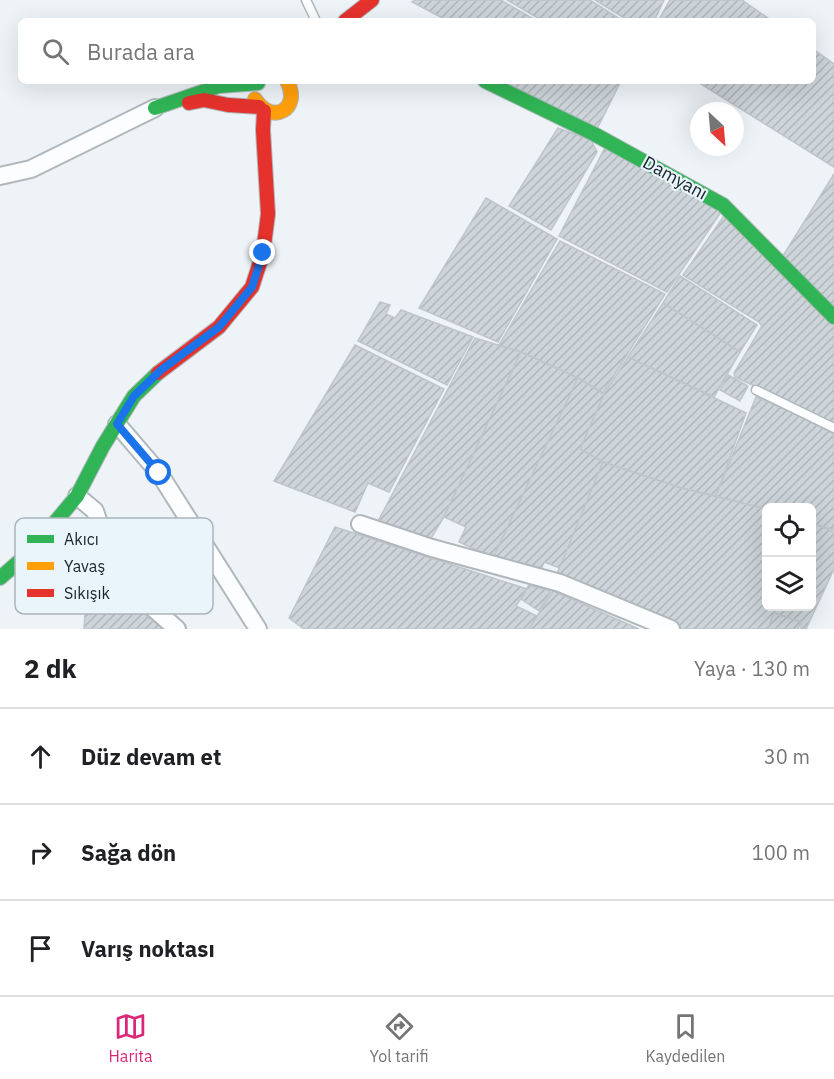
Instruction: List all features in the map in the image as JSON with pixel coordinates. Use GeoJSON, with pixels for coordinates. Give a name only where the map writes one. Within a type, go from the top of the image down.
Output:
{"type":"FeatureCollection","features":[{"type":"Feature","properties":{"kind":"street"},"geometry":{"type":"LineString","coordinates":[[354,18],[372,0]]}},
{"type":"Feature","properties":{"kind":"street"},"geometry":{"type":"LineString","coordinates":[[0,176],[31,168],[155,108],[219,86],[239,84]]}},
{"type":"Feature","properties":{"kind":"street"},"geometry":{"type":"LineString","coordinates":[[59,518],[77,496],[103,446],[134,396],[161,370],[219,327],[252,287],[263,253],[268,214],[261,109],[254,95],[258,84]]}},
{"type":"Feature","properties":{"kind":"street"},"geometry":{"type":"LineString","coordinates":[[267,178],[280,123],[291,103],[294,84]]}},
{"type":"Feature","properties":{"kind":"street","name":"Damyanı"},"geometry":{"type":"LineString","coordinates":[[491,84],[594,134],[723,205],[834,317]]}},
{"type":"Feature","properties":{"kind":"street"},"geometry":{"type":"LineString","coordinates":[[155,108],[204,100],[261,109],[280,123]]}},
{"type":"Feature","properties":{"kind":"street"},"geometry":{"type":"LineString","coordinates":[[117,424],[159,473],[188,518]]}},
{"type":"Feature","properties":{"kind":"street"},"geometry":{"type":"LineString","coordinates":[[77,496],[95,511],[97,518]]}},
{"type":"Feature","properties":{"kind":"street"},"geometry":{"type":"LineString","coordinates":[[360,524],[432,548],[560,583],[671,629]]}},
{"type":"Feature","properties":{"kind":"street"},"geometry":{"type":"LineString","coordinates":[[213,558],[258,629]]}},
{"type":"Feature","properties":{"kind":"street"},"geometry":{"type":"LineString","coordinates":[[0,578],[15,565]]}},
{"type":"Feature","properties":{"kind":"street"},"geometry":{"type":"LineString","coordinates":[[160,614],[177,629]]}},
{"type":"Feature","properties":{"kind":"lane"},"geometry":{"type":"LineString","coordinates":[[306,0],[315,18]]}},
{"type":"Feature","properties":{"kind":"lane"},"geometry":{"type":"LineString","coordinates":[[756,390],[834,428]]}},
{"type":"Feature","properties":{"kind":"building"},"geometry":{"type":"Polygon","coordinates":[[[415,0],[501,0],[532,18],[442,18],[412,2],[415,0]]]}},
{"type":"Feature","properties":{"kind":"building"},"geometry":{"type":"Polygon","coordinates":[[[507,0],[590,0],[618,18],[538,18],[507,0]]]}},
{"type":"Feature","properties":{"kind":"building"},"geometry":{"type":"Polygon","coordinates":[[[595,0],[664,0],[655,18],[624,18],[595,0]]]}},
{"type":"Feature","properties":{"kind":"building"},"geometry":{"type":"Polygon","coordinates":[[[670,0],[742,0],[768,18],[660,18],[670,0]]]}},
{"type":"Feature","properties":{"kind":"building"},"geometry":{"type":"Polygon","coordinates":[[[816,51],[834,64],[834,167],[744,111],[744,102],[730,102],[701,84],[816,84],[816,51]]]}},
{"type":"Feature","properties":{"kind":"building"},"geometry":{"type":"Polygon","coordinates":[[[509,84],[620,84],[597,129],[509,84]]]}},
{"type":"Feature","properties":{"kind":"building"},"geometry":{"type":"Polygon","coordinates":[[[558,128],[591,140],[597,152],[551,230],[509,206],[558,128]]]}},
{"type":"Feature","properties":{"kind":"building"},"geometry":{"type":"Polygon","coordinates":[[[608,142],[723,209],[667,292],[559,236],[608,142]]]}},
{"type":"Feature","properties":{"kind":"building"},"geometry":{"type":"Polygon","coordinates":[[[834,174],[834,311],[781,259],[834,174]]]}},
{"type":"Feature","properties":{"kind":"building"},"geometry":{"type":"Polygon","coordinates":[[[486,198],[557,239],[498,342],[419,308],[486,198]]]}},
{"type":"Feature","properties":{"kind":"building"},"geometry":{"type":"Polygon","coordinates":[[[726,213],[834,320],[834,423],[735,377],[734,373],[762,326],[683,275],[726,213]]]}},
{"type":"Feature","properties":{"kind":"building"},"geometry":{"type":"Polygon","coordinates":[[[560,241],[665,294],[603,393],[578,378],[521,352],[499,345],[560,241]]]}},
{"type":"Feature","properties":{"kind":"building"},"geometry":{"type":"Polygon","coordinates":[[[680,276],[757,325],[740,352],[663,303],[680,276]]]}},
{"type":"Feature","properties":{"kind":"building"},"geometry":{"type":"Polygon","coordinates":[[[380,302],[390,305],[386,314],[395,318],[401,310],[473,337],[447,385],[358,341],[380,302]]]}},
{"type":"Feature","properties":{"kind":"building"},"geometry":{"type":"Polygon","coordinates":[[[663,303],[740,352],[714,397],[628,357],[663,303]]]}},
{"type":"Feature","properties":{"kind":"building"},"geometry":{"type":"Polygon","coordinates":[[[475,338],[521,352],[444,517],[430,540],[376,525],[475,338]]]}},
{"type":"Feature","properties":{"kind":"building"},"geometry":{"type":"Polygon","coordinates":[[[355,345],[444,389],[389,492],[368,483],[355,512],[274,481],[355,345]]]}},
{"type":"Feature","properties":{"kind":"building"},"geometry":{"type":"Polygon","coordinates":[[[521,352],[578,378],[493,558],[459,542],[466,527],[444,517],[521,352]]]}},
{"type":"Feature","properties":{"kind":"building"},"geometry":{"type":"Polygon","coordinates":[[[628,357],[746,413],[716,496],[681,488],[603,462],[580,449],[604,394],[628,357]]]}},
{"type":"Feature","properties":{"kind":"building"},"geometry":{"type":"Polygon","coordinates":[[[728,375],[748,386],[740,401],[720,390],[728,375]]]}},
{"type":"Feature","properties":{"kind":"building"},"geometry":{"type":"Polygon","coordinates":[[[578,378],[604,394],[580,449],[603,462],[560,568],[544,562],[540,573],[493,558],[578,378]]]}},
{"type":"Feature","properties":{"kind":"building"},"geometry":{"type":"Polygon","coordinates":[[[756,397],[834,434],[834,530],[816,524],[816,503],[762,503],[762,508],[716,496],[756,397]]]}},
{"type":"Feature","properties":{"kind":"building"},"geometry":{"type":"Polygon","coordinates":[[[603,462],[681,488],[762,508],[762,611],[814,611],[806,629],[801,629],[801,622],[774,613],[768,629],[682,629],[556,576],[603,462]]]}},
{"type":"Feature","properties":{"kind":"building"},"geometry":{"type":"Polygon","coordinates":[[[816,525],[834,532],[834,569],[816,608],[816,525]]]}},
{"type":"Feature","properties":{"kind":"building"},"geometry":{"type":"Polygon","coordinates":[[[335,527],[527,589],[516,606],[537,616],[529,629],[304,629],[289,618],[335,527]]]}},
{"type":"Feature","properties":{"kind":"building"},"geometry":{"type":"Polygon","coordinates":[[[529,585],[551,591],[539,611],[521,599],[529,585]]]}},
{"type":"Feature","properties":{"kind":"building"},"geometry":{"type":"Polygon","coordinates":[[[553,591],[639,629],[529,629],[553,591]]]}},
{"type":"Feature","properties":{"kind":"building"},"geometry":{"type":"Polygon","coordinates":[[[774,613],[801,622],[798,629],[768,629],[774,613]]]}},
{"type":"Feature","properties":{"kind":"building"},"geometry":{"type":"Polygon","coordinates":[[[85,614],[145,614],[165,629],[84,629],[85,614]]]}},
{"type":"Feature","properties":{"kind":"traffic: fast"},"geometry":{"type":"LineString","coordinates":[[155,108],[219,86],[245,84]]}},
{"type":"Feature","properties":{"kind":"traffic: fast"},"geometry":{"type":"LineString","coordinates":[[491,84],[594,134],[723,205],[834,317]]}},
{"type":"Feature","properties":{"kind":"traffic: fast"},"geometry":{"type":"LineString","coordinates":[[59,518],[77,496],[103,446],[134,396],[158,373]]}},
{"type":"Feature","properties":{"kind":"traffic: fast"},"geometry":{"type":"LineString","coordinates":[[0,578],[15,565]]}},
{"type":"Feature","properties":{"kind":"traffic: slow"},"geometry":{"type":"LineString","coordinates":[[255,99],[269,112],[283,111],[291,99],[288,84]]}},
{"type":"Feature","properties":{"kind":"traffic: jam"},"geometry":{"type":"LineString","coordinates":[[349,18],[372,0]]}},
{"type":"Feature","properties":{"kind":"traffic: jam"},"geometry":{"type":"LineString","coordinates":[[189,103],[204,100],[228,105],[259,107]]}},
{"type":"Feature","properties":{"kind":"traffic: jam"},"geometry":{"type":"LineString","coordinates":[[158,373],[219,327],[252,287],[263,253],[268,214],[264,111]]}},
{"type":"Feature","properties":{"kind":"route"},"geometry":{"type":"LineString","coordinates":[[159,473],[117,424],[134,396],[161,370],[219,327],[252,287],[263,253]]}}]}
